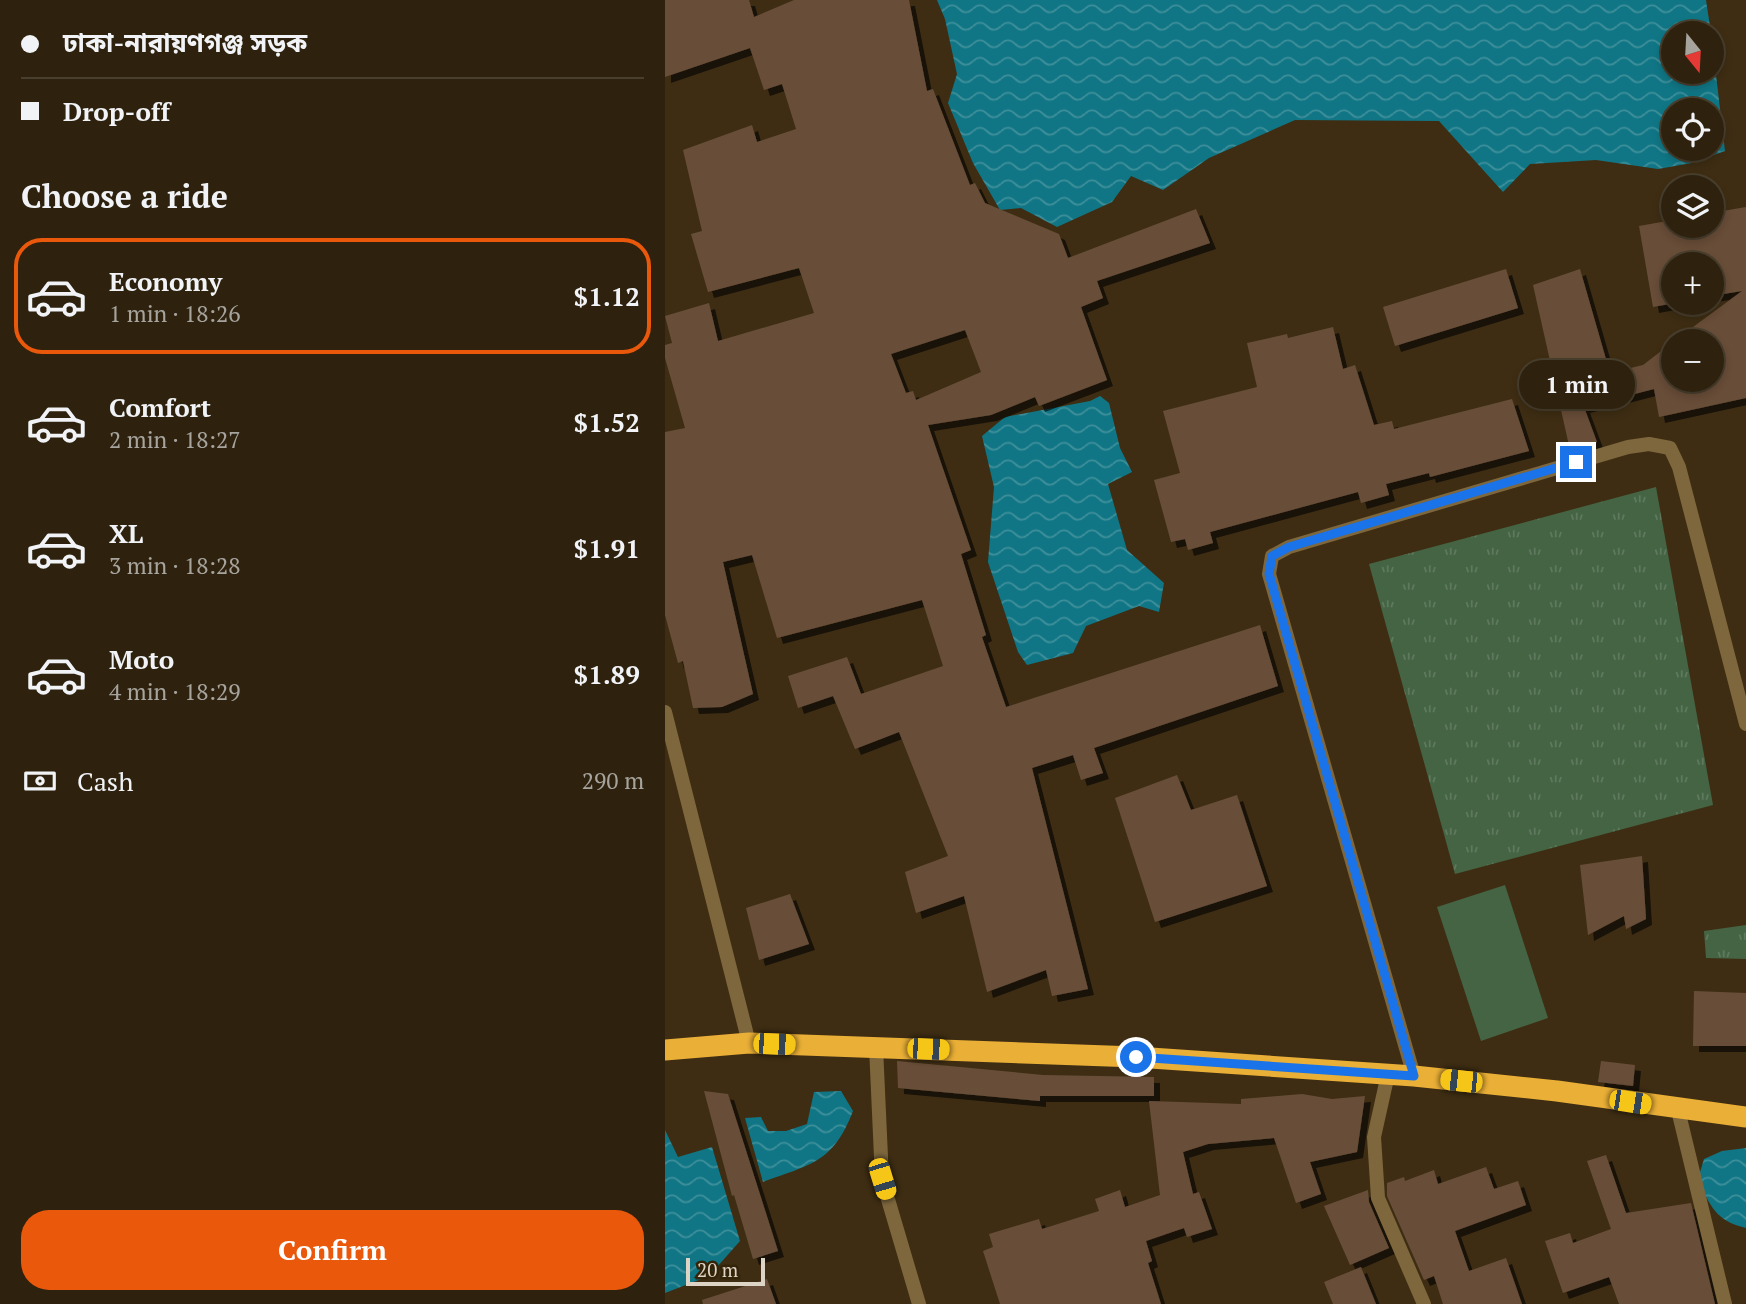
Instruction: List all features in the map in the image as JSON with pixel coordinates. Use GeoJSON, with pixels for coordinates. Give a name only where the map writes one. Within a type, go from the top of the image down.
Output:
{"type":"FeatureCollection","features":[{"type":"Feature","properties":{"kind":"highway"},"geometry":{"type":"LineString","coordinates":[[665,1050],[749,1043],[1136,1057],[1414,1076],[1557,1091],[1678,1110],[1746,1116]]}},
{"type":"Feature","properties":{"kind":"street"},"geometry":{"type":"LineString","coordinates":[[1414,1076],[1269,574],[1272,556],[1289,547],[1629,447],[1649,444],[1670,448],[1679,467],[1746,724]]}},
{"type":"Feature","properties":{"kind":"street"},"geometry":{"type":"LineString","coordinates":[[665,712],[749,1043]]}},
{"type":"Feature","properties":{"kind":"street"},"geometry":{"type":"LineString","coordinates":[[876,1047],[882,1179],[919,1304]]}},
{"type":"Feature","properties":{"kind":"street"},"geometry":{"type":"LineString","coordinates":[[1388,1074],[1374,1137],[1378,1198],[1424,1304]]}},
{"type":"Feature","properties":{"kind":"street"},"geometry":{"type":"LineString","coordinates":[[1678,1110],[1725,1304]]}},
{"type":"Feature","properties":{"kind":"green space"},"geometry":{"type":"Polygon","coordinates":[[[1656,487],[1713,805],[1455,874],[1369,564],[1656,487]]]}},
{"type":"Feature","properties":{"kind":"green space"},"geometry":{"type":"Polygon","coordinates":[[[1505,885],[1548,1018],[1481,1041],[1437,907],[1505,885]]]}},
{"type":"Feature","properties":{"kind":"green space"},"geometry":{"type":"Polygon","coordinates":[[[1746,925],[1746,959],[1706,958],[1704,931],[1746,925]]]}},
{"type":"Feature","properties":{"kind":"water"},"geometry":{"type":"Polygon","coordinates":[[[937,0],[1706,0],[1709,21],[1661,21],[1661,84],[1717,84],[1719,98],[1661,98],[1661,161],[1698,161],[1658,169],[1596,160],[1530,164],[1503,192],[1439,121],[1295,120],[1209,158],[1163,190],[1131,176],[1112,202],[1057,227],[1021,208],[1000,210],[973,163],[948,103],[957,74],[945,19],[937,0]]]}},
{"type":"Feature","properties":{"kind":"water"},"geometry":{"type":"Polygon","coordinates":[[[1100,396],[1109,403],[1120,448],[1132,472],[1108,484],[1127,550],[1164,583],[1159,612],[1139,606],[1086,626],[1073,653],[1027,665],[1018,652],[988,562],[994,487],[982,436],[1005,417],[1090,401],[1100,396]]]}},
{"type":"Feature","properties":{"kind":"water"},"geometry":{"type":"Polygon","coordinates":[[[841,1091],[853,1111],[837,1142],[819,1159],[763,1182],[745,1118],[761,1117],[768,1131],[786,1131],[807,1124],[814,1092],[841,1091]]]}},
{"type":"Feature","properties":{"kind":"water"},"geometry":{"type":"Polygon","coordinates":[[[665,1130],[678,1157],[712,1147],[740,1241],[709,1276],[665,1293],[665,1130]]]}},
{"type":"Feature","properties":{"kind":"water"},"geometry":{"type":"Polygon","coordinates":[[[1746,1148],[1746,1228],[1728,1221],[1715,1211],[1698,1179],[1704,1159],[1722,1151],[1746,1148]]]}},
{"type":"Feature","properties":{"kind":"building"},"geometry":{"type":"Polygon","coordinates":[[[665,0],[749,0],[754,17],[794,0],[909,0],[927,91],[933,89],[970,185],[975,183],[985,203],[1059,234],[1068,258],[1196,209],[1210,243],[1097,281],[1103,298],[1081,307],[1107,380],[1039,406],[1035,397],[991,415],[928,425],[971,550],[961,554],[986,635],[982,637],[1006,707],[1260,625],[1278,686],[1094,748],[1103,773],[1081,780],[1073,755],[1032,768],[1088,989],[1052,996],[1046,970],[987,992],[964,896],[916,913],[905,872],[948,856],[899,732],[855,749],[833,696],[798,708],[788,676],[847,657],[861,694],[943,666],[922,600],[777,638],[752,555],[723,562],[753,694],[722,707],[693,708],[683,661],[678,663],[665,615],[665,432],[685,428],[665,358],[665,345],[672,343],[665,316],[709,303],[718,341],[814,313],[799,268],[708,292],[691,234],[702,231],[683,150],[752,125],[757,142],[796,129],[782,84],[764,90],[750,48],[665,77],[665,0]],[[965,330],[891,354],[906,393],[913,391],[916,400],[981,372],[965,330]]]}},
{"type":"Feature","properties":{"kind":"building"},"geometry":{"type":"Polygon","coordinates":[[[1746,207],[1746,398],[1659,417],[1654,389],[1584,407],[1597,442],[1570,450],[1533,285],[1580,269],[1610,373],[1643,365],[1661,351],[1661,392],[1724,392],[1724,329],[1690,329],[1709,315],[1724,315],[1724,304],[1742,291],[1724,294],[1724,252],[1661,252],[1661,306],[1653,307],[1639,226],[1661,222],[1661,238],[1724,238],[1724,211],[1746,207]]]}},
{"type":"Feature","properties":{"kind":"building"},"geometry":{"type":"Polygon","coordinates":[[[1506,269],[1518,308],[1395,346],[1383,307],[1506,269]]]}},
{"type":"Feature","properties":{"kind":"building"},"geometry":{"type":"Polygon","coordinates":[[[1333,327],[1343,369],[1355,365],[1374,425],[1392,421],[1394,429],[1512,399],[1529,451],[1430,477],[1429,473],[1386,484],[1389,495],[1361,503],[1358,492],[1210,532],[1213,543],[1188,550],[1185,539],[1171,542],[1154,480],[1180,473],[1163,411],[1257,387],[1247,343],[1287,334],[1288,338],[1333,327]]]}},
{"type":"Feature","properties":{"kind":"building"},"geometry":{"type":"Polygon","coordinates":[[[1177,775],[1191,810],[1237,795],[1267,886],[1155,922],[1115,798],[1177,775]]]}},
{"type":"Feature","properties":{"kind":"building"},"geometry":{"type":"Polygon","coordinates":[[[1642,856],[1646,919],[1626,929],[1624,916],[1588,935],[1580,865],[1642,856]]]}},
{"type":"Feature","properties":{"kind":"building"},"geometry":{"type":"Polygon","coordinates":[[[790,894],[809,944],[759,960],[746,908],[790,894]]]}},
{"type":"Feature","properties":{"kind":"building"},"geometry":{"type":"Polygon","coordinates":[[[1694,991],[1746,993],[1746,1046],[1693,1046],[1694,991]]]}},
{"type":"Feature","properties":{"kind":"building"},"geometry":{"type":"Polygon","coordinates":[[[897,1061],[1043,1075],[1154,1077],[1154,1096],[1040,1096],[1040,1101],[898,1088],[897,1061]]]}},
{"type":"Feature","properties":{"kind":"building"},"geometry":{"type":"Polygon","coordinates":[[[1601,1061],[1635,1065],[1633,1086],[1598,1082],[1601,1061]]]}},
{"type":"Feature","properties":{"kind":"building"},"geometry":{"type":"Polygon","coordinates":[[[704,1091],[728,1094],[778,1251],[753,1259],[734,1195],[732,1196],[704,1091]]]}},
{"type":"Feature","properties":{"kind":"building"},"geometry":{"type":"Polygon","coordinates":[[[1302,1094],[1332,1099],[1365,1096],[1357,1152],[1310,1162],[1321,1194],[1296,1203],[1274,1138],[1208,1144],[1183,1152],[1193,1194],[1199,1192],[1212,1229],[1187,1237],[1184,1228],[1146,1241],[1152,1261],[1148,1263],[1161,1304],[1000,1304],[983,1251],[993,1247],[989,1234],[1039,1219],[1042,1229],[1099,1211],[1095,1199],[1120,1190],[1125,1207],[1160,1195],[1149,1101],[1241,1104],[1241,1099],[1302,1094]]]}},
{"type":"Feature","properties":{"kind":"building"},"geometry":{"type":"Polygon","coordinates":[[[1606,1155],[1626,1213],[1691,1203],[1715,1304],[1619,1304],[1609,1277],[1563,1293],[1545,1241],[1570,1233],[1573,1243],[1611,1229],[1587,1161],[1606,1155]]]}},
{"type":"Feature","properties":{"kind":"building"},"geometry":{"type":"Polygon","coordinates":[[[1486,1167],[1494,1189],[1518,1181],[1526,1205],[1455,1231],[1469,1271],[1506,1258],[1522,1304],[1443,1304],[1434,1276],[1424,1280],[1387,1196],[1387,1183],[1404,1177],[1405,1181],[1434,1170],[1438,1184],[1486,1167]]]}},
{"type":"Feature","properties":{"kind":"building"},"geometry":{"type":"Polygon","coordinates":[[[1368,1190],[1369,1202],[1389,1248],[1350,1265],[1324,1206],[1368,1190]]]}},
{"type":"Feature","properties":{"kind":"building"},"geometry":{"type":"Polygon","coordinates":[[[1361,1267],[1376,1304],[1333,1304],[1324,1282],[1361,1267]]]}},
{"type":"Feature","properties":{"kind":"building"},"geometry":{"type":"Polygon","coordinates":[[[767,1279],[776,1304],[703,1304],[702,1300],[767,1279]]]}},
{"type":"Feature","properties":{"kind":"route"},"geometry":{"type":"LineString","coordinates":[[1136,1057],[1414,1076],[1269,574],[1272,556],[1289,547],[1576,462]]}}]}
